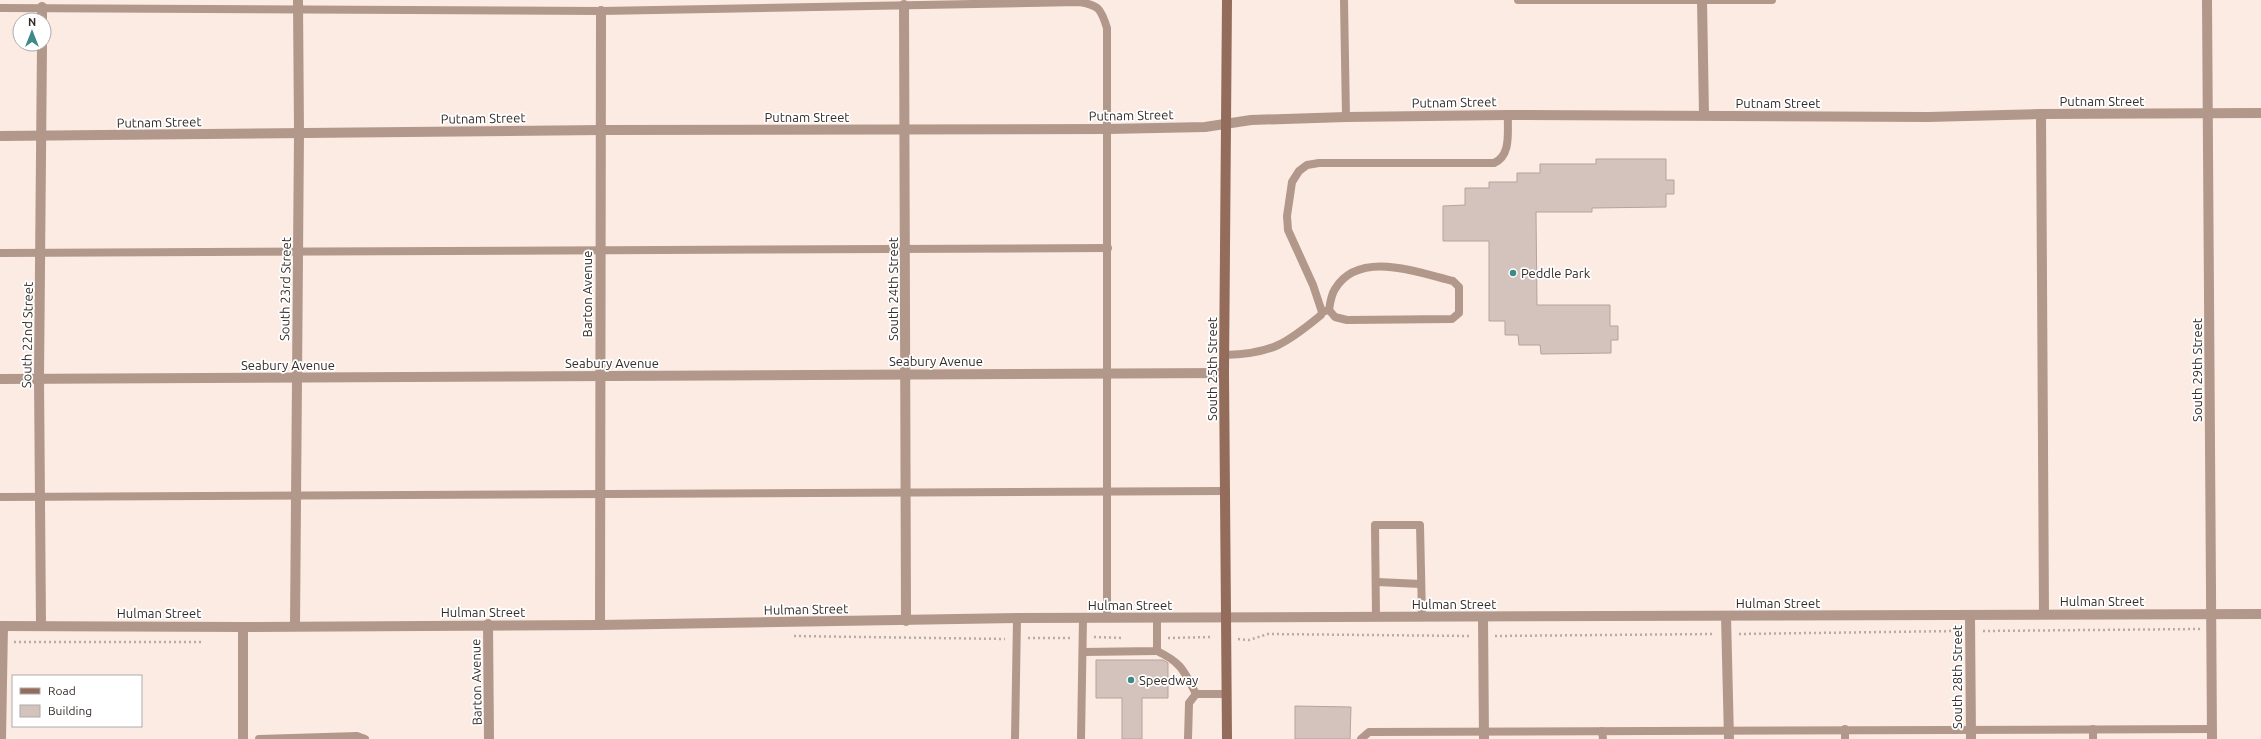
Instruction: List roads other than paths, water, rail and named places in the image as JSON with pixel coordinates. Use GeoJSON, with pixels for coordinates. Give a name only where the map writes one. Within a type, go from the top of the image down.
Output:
{"type":"FeatureCollection","features":[{"type":"Feature","properties":{"kind":"main road","name":"South 25th Street"},"geometry":{"type":"LineString","coordinates":[[1227,0],[1224,373],[1227,739]]}},
{"type":"Feature","properties":{"kind":"street"},"geometry":{"type":"LineString","coordinates":[[1702,0],[1704,115]]}},
{"type":"Feature","properties":{"kind":"street","name":"South 29th Street"},"geometry":{"type":"LineString","coordinates":[[2207,0],[2212,734]]}},
{"type":"Feature","properties":{"kind":"street","name":"South 23rd Street"},"geometry":{"type":"LineString","coordinates":[[295,626],[299,133],[298,5]]}},
{"type":"Feature","properties":{"kind":"street","name":"South 24th Street"},"geometry":{"type":"LineString","coordinates":[[904,5],[906,249],[906,621]]}},
{"type":"Feature","properties":{"kind":"street"},"geometry":{"type":"LineString","coordinates":[[42,7],[42,12]]}},
{"type":"Feature","properties":{"kind":"street","name":"Barton Avenue"},"geometry":{"type":"LineString","coordinates":[[600,625],[601,11]]}},
{"type":"Feature","properties":{"kind":"street","name":"South 22nd Street"},"geometry":{"type":"LineString","coordinates":[[41,626],[39,379],[42,52]]}},
{"type":"Feature","properties":{"kind":"street","name":"Putnam Street"},"geometry":{"type":"LineString","coordinates":[[0,136],[602,130],[1108,129],[1226,125],[1251,120],[1508,115],[1928,117],[2041,114],[2261,113]]}},
{"type":"Feature","properties":{"kind":"street"},"geometry":{"type":"LineString","coordinates":[[2041,114],[2044,614]]}},
{"type":"Feature","properties":{"kind":"street","name":"Seabury Avenue"},"geometry":{"type":"LineString","coordinates":[[0,379],[1224,373]]}},
{"type":"Feature","properties":{"kind":"street","name":"Hulman Street"},"geometry":{"type":"LineString","coordinates":[[1,626],[242,627],[488,624],[600,625],[1017,618],[2261,614]]}},
{"type":"Feature","properties":{"kind":"street","name":"South 28th Street"},"geometry":{"type":"LineString","coordinates":[[1970,615],[1971,734]]}},
{"type":"Feature","properties":{"kind":"street"},"geometry":{"type":"LineString","coordinates":[[1726,616],[1729,734]]}},
{"type":"Feature","properties":{"kind":"street"},"geometry":{"type":"LineString","coordinates":[[1483,617],[1484,736]]}},
{"type":"Feature","properties":{"kind":"street","name":"Barton Avenue"},"geometry":{"type":"LineString","coordinates":[[488,624],[489,739]]}},
{"type":"Feature","properties":{"kind":"street"},"geometry":{"type":"LineString","coordinates":[[1,626],[1,739]]}},
{"type":"Feature","properties":{"kind":"street"},"geometry":{"type":"LineString","coordinates":[[242,627],[243,739]]}},
{"type":"Feature","properties":{"kind":"lane"},"geometry":{"type":"LineString","coordinates":[[1344,0],[1346,117]]}},
{"type":"Feature","properties":{"kind":"lane"},"geometry":{"type":"LineString","coordinates":[[1518,0],[1772,0]]}},
{"type":"Feature","properties":{"kind":"lane"},"geometry":{"type":"LineString","coordinates":[[0,8],[298,5],[601,11],[890,3],[904,5],[1079,2],[1094,5],[1102,13],[1107,28],[1107,618]]}},
{"type":"Feature","properties":{"kind":"lane"},"geometry":{"type":"LineString","coordinates":[[1225,355],[1251,355],[1291,340],[1325,311],[1335,289],[1341,283],[1362,269],[1378,265],[1394,266],[1453,281],[1459,287],[1459,313],[1456,317],[1452,319],[1347,320],[1335,317],[1325,311],[1288,230],[1287,216],[1292,182],[1299,171],[1307,164],[1494,163],[1500,160],[1506,151],[1508,115]]}},
{"type":"Feature","properties":{"kind":"lane"},"geometry":{"type":"LineString","coordinates":[[0,253],[298,250],[601,251],[1108,248]]}},
{"type":"Feature","properties":{"kind":"lane"},"geometry":{"type":"LineString","coordinates":[[0,497],[1225,491]]}},
{"type":"Feature","properties":{"kind":"lane"},"geometry":{"type":"LineString","coordinates":[[1376,617],[1375,525],[1420,525],[1422,617]]}},
{"type":"Feature","properties":{"kind":"lane"},"geometry":{"type":"LineString","coordinates":[[1376,582],[1421,584]]}},
{"type":"Feature","properties":{"kind":"lane"},"geometry":{"type":"LineString","coordinates":[[1015,739],[1017,618]]}},
{"type":"Feature","properties":{"kind":"lane"},"geometry":{"type":"LineString","coordinates":[[1081,739],[1083,618]]}},
{"type":"Feature","properties":{"kind":"lane"},"geometry":{"type":"LineString","coordinates":[[1157,618],[1158,652]]}},
{"type":"Feature","properties":{"kind":"lane"},"geometry":{"type":"LineString","coordinates":[[1083,652],[1158,652],[1177,662],[1185,672],[1196,694]]}},
{"type":"Feature","properties":{"kind":"lane"},"geometry":{"type":"LineString","coordinates":[[1196,694],[1226,694]]}},
{"type":"Feature","properties":{"kind":"lane"},"geometry":{"type":"LineString","coordinates":[[1188,739],[1189,703],[1196,694]]}},
{"type":"Feature","properties":{"kind":"lane"},"geometry":{"type":"LineString","coordinates":[[1361,739],[1369,732],[1484,736],[1729,734],[1845,729],[1971,734],[2093,729],[2212,734]]}},
{"type":"Feature","properties":{"kind":"lane"},"geometry":{"type":"LineString","coordinates":[[1845,729],[1846,739]]}},
{"type":"Feature","properties":{"kind":"lane"},"geometry":{"type":"LineString","coordinates":[[2093,729],[2093,739]]}},
{"type":"Feature","properties":{"kind":"lane"},"geometry":{"type":"LineString","coordinates":[[259,739],[357,736],[365,739]]}},
{"type":"Feature","properties":{"kind":"place","name":"Peddle Park"},"geometry":{"type":"Point","coordinates":[1513,273]}},
{"type":"Feature","properties":{"kind":"place","name":"Speedway"},"geometry":{"type":"Point","coordinates":[1131,680]}}]}
